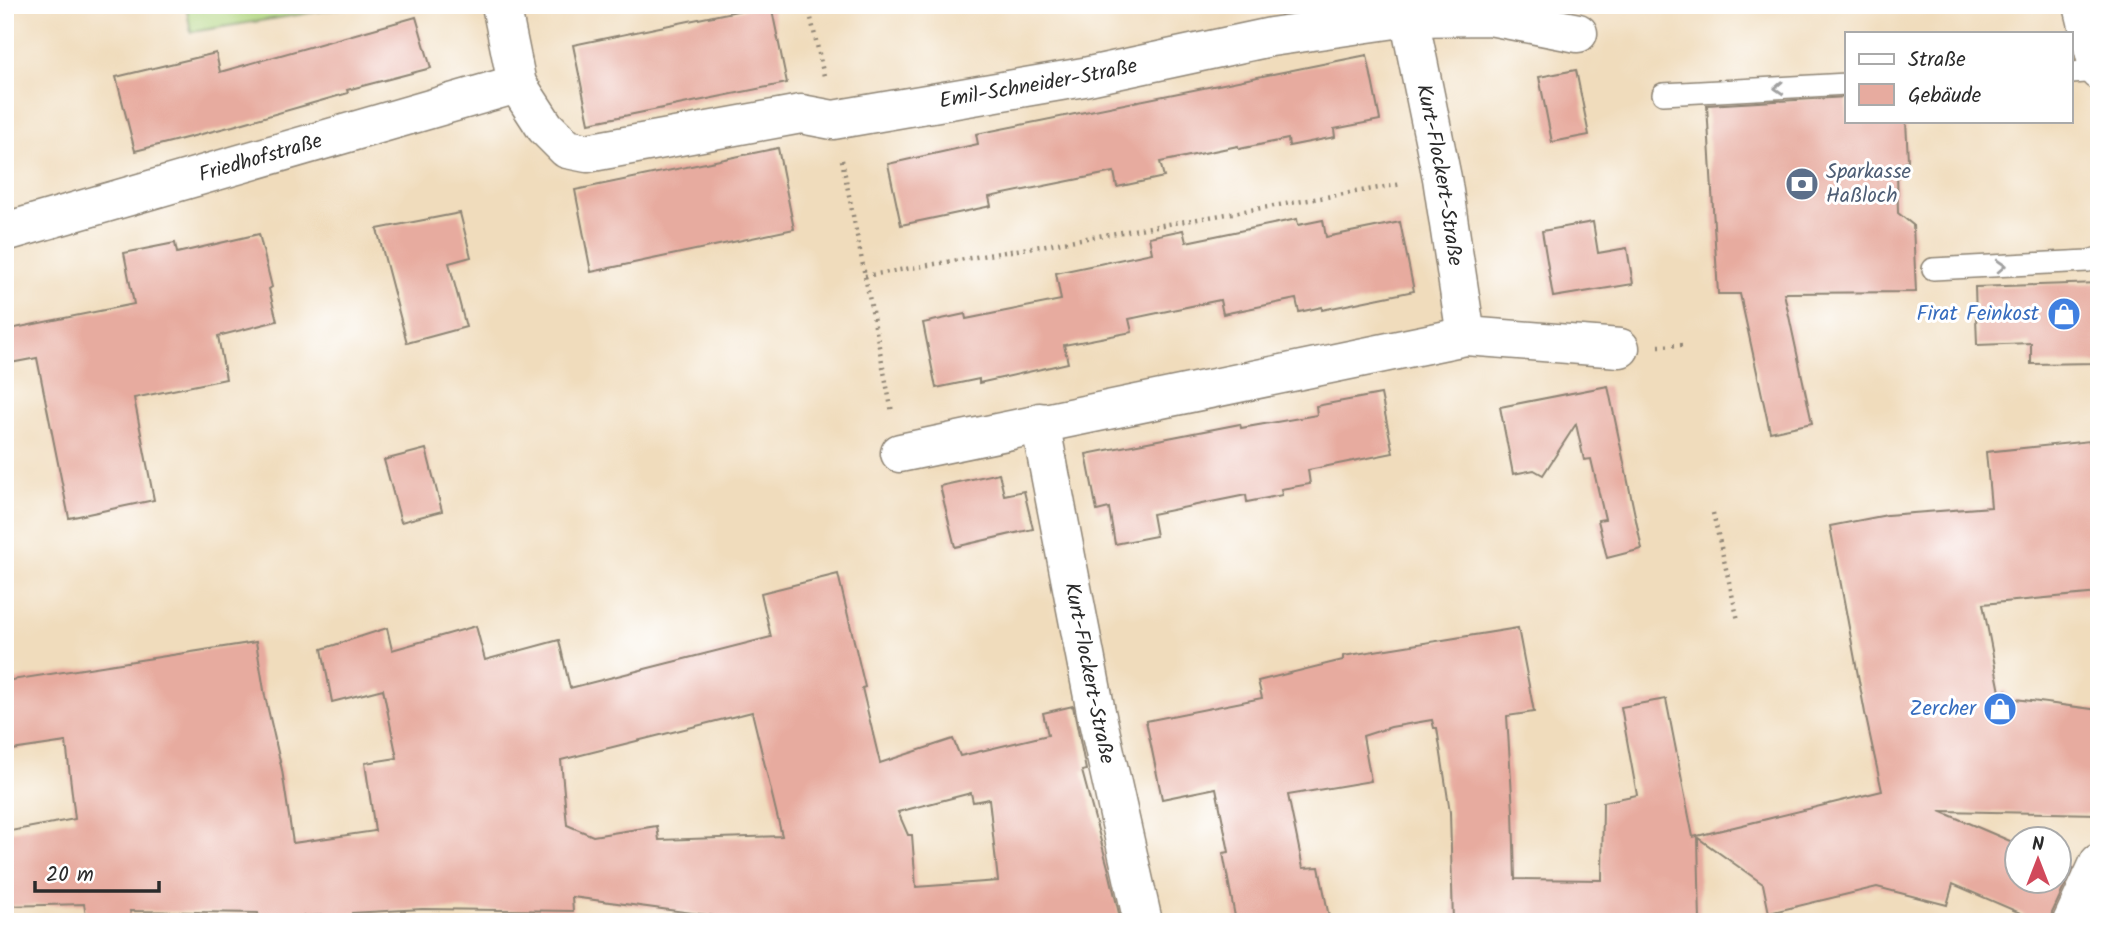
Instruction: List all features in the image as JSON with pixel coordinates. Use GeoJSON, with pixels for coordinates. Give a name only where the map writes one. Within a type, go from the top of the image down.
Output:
{"type":"FeatureCollection","features":[{"type":"Feature","properties":{"kind":"street"},"geometry":{"type":"LineString","coordinates":[[501,5],[517,84],[545,127],[567,149],[587,153],[801,114],[833,120]]}},
{"type":"Feature","properties":{"kind":"street"},"geometry":{"type":"LineString","coordinates":[[2083,5],[2099,71]]}},
{"type":"Feature","properties":{"kind":"street","name":"Emil-Schneider-Straße"},"geometry":{"type":"LineString","coordinates":[[833,120],[1084,77],[1271,37],[1409,17],[1490,16],[1578,33]]}},
{"type":"Feature","properties":{"kind":"street","name":"Kurt-Flockert-Straße"},"geometry":{"type":"LineString","coordinates":[[1409,17],[1442,178],[1466,336]]}},
{"type":"Feature","properties":{"kind":"street","name":"Friedhofstraße"},"geometry":{"type":"LineString","coordinates":[[5,232],[517,84]]}},
{"type":"Feature","properties":{"kind":"street"},"geometry":{"type":"LineString","coordinates":[[900,453],[1466,336],[1620,348]]}},
{"type":"Feature","properties":{"kind":"street","name":"Kurt-Flockert-Straße"},"geometry":{"type":"LineString","coordinates":[[1040,422],[1096,712],[1143,922]]}},
{"type":"Feature","properties":{"kind":"street"},"geometry":{"type":"LineString","coordinates":[[2072,922],[2099,863]]}},
{"type":"Feature","properties":{"kind":"lane"},"geometry":{"type":"LineString","coordinates":[[2072,73],[2099,71]]}},
{"type":"Feature","properties":{"kind":"lane"},"geometry":{"type":"LineString","coordinates":[[1662,94],[1845,84]]}},
{"type":"Feature","properties":{"kind":"lane"},"geometry":{"type":"LineString","coordinates":[[1933,270],[2088,261],[2099,258]]}},
{"type":"Feature","properties":{"kind":"path"},"geometry":{"type":"LineString","coordinates":[[808,5],[900,453]]}},
{"type":"Feature","properties":{"kind":"path"},"geometry":{"type":"LineString","coordinates":[[865,276],[1442,178]]}},
{"type":"Feature","properties":{"kind":"path"},"geometry":{"type":"LineString","coordinates":[[1713,513],[1738,620]]}},
{"type":"Feature","properties":{"kind":"green space"},"geometry":{"type":"Polygon","coordinates":[[[186,5],[359,5],[191,32],[186,5]]]}},
{"type":"Feature","properties":{"kind":"building"},"geometry":{"type":"Polygon","coordinates":[[[771,5],[787,83],[589,123],[573,45],[771,5]]]}},
{"type":"Feature","properties":{"kind":"building"},"geometry":{"type":"Polygon","coordinates":[[[416,17],[431,68],[347,90],[348,93],[233,126],[135,151],[116,77],[216,53],[220,72],[416,17]]]}},
{"type":"Feature","properties":{"kind":"building"},"geometry":{"type":"Polygon","coordinates":[[[1367,55],[1380,120],[1334,129],[1335,137],[1289,146],[1288,139],[1239,149],[1238,146],[1160,162],[1164,177],[1117,187],[1114,172],[989,197],[991,206],[901,225],[888,164],[978,144],[976,134],[1367,55]]]}},
{"type":"Feature","properties":{"kind":"building"},"geometry":{"type":"Polygon","coordinates":[[[1576,70],[1589,135],[1552,142],[1539,77],[1576,70]]]}},
{"type":"Feature","properties":{"kind":"building"},"geometry":{"type":"Polygon","coordinates":[[[1845,97],[1845,122],[1906,122],[1908,160],[1897,170],[1898,213],[1913,225],[1916,292],[1784,293],[1812,423],[1770,432],[1740,294],[1718,294],[1707,105],[1845,97]]]}},
{"type":"Feature","properties":{"kind":"building"},"geometry":{"type":"Polygon","coordinates":[[[778,148],[794,229],[591,272],[575,190],[778,148]]]}},
{"type":"Feature","properties":{"kind":"building"},"geometry":{"type":"Polygon","coordinates":[[[460,213],[471,257],[449,263],[466,327],[407,343],[377,229],[460,213]]]}},
{"type":"Feature","properties":{"kind":"building"},"geometry":{"type":"Polygon","coordinates":[[[1297,219],[1298,225],[1323,220],[1326,237],[1400,222],[1414,291],[1322,310],[1322,307],[1299,312],[1296,299],[1223,314],[1220,300],[1129,319],[1132,332],[1064,345],[1068,363],[979,383],[979,379],[936,388],[923,323],[965,314],[966,319],[1061,300],[1056,273],[1152,253],[1149,237],[1183,230],[1186,242],[1297,219]]]}},
{"type":"Feature","properties":{"kind":"building"},"geometry":{"type":"Polygon","coordinates":[[[1593,222],[1598,253],[1627,248],[1633,284],[1553,297],[1542,231],[1593,222]]]}},
{"type":"Feature","properties":{"kind":"building"},"geometry":{"type":"Polygon","coordinates":[[[259,234],[277,321],[218,336],[226,379],[134,398],[154,500],[69,518],[37,358],[5,364],[5,330],[134,304],[124,253],[175,243],[177,253],[259,234]]]}},
{"type":"Feature","properties":{"kind":"building","name":"Firat Feinkost"},"geometry":{"type":"Polygon","coordinates":[[[2099,283],[2099,363],[2031,364],[2031,343],[1977,345],[1975,287],[2099,283]]]}},
{"type":"Feature","properties":{"kind":"building"},"geometry":{"type":"Polygon","coordinates":[[[1608,386],[1642,549],[1607,558],[1598,520],[1605,519],[1591,459],[1584,460],[1576,424],[1543,475],[1534,470],[1513,474],[1500,407],[1608,386]]]}},
{"type":"Feature","properties":{"kind":"building"},"geometry":{"type":"Polygon","coordinates":[[[1381,394],[1393,453],[1308,470],[1310,484],[1281,489],[1282,495],[1247,502],[1246,495],[1152,514],[1156,536],[1115,544],[1109,508],[1097,511],[1086,454],[1240,424],[1241,428],[1317,415],[1316,406],[1381,394]]]}},
{"type":"Feature","properties":{"kind":"building"},"geometry":{"type":"Polygon","coordinates":[[[2099,440],[2099,593],[1983,604],[2000,692],[2006,690],[2008,698],[2099,710],[2099,814],[1940,811],[2002,838],[2002,895],[2060,895],[2051,922],[2041,922],[1953,884],[1947,905],[1877,887],[1769,913],[1763,884],[1698,838],[1700,922],[1453,922],[1450,812],[1437,728],[1434,728],[1432,720],[1391,727],[1363,736],[1371,781],[1288,795],[1303,868],[1319,867],[1330,922],[1236,922],[1223,853],[1229,852],[1216,788],[1162,799],[1146,721],[1262,698],[1258,681],[1343,660],[1343,656],[1518,628],[1534,712],[1507,716],[1515,879],[1602,880],[1603,802],[1637,795],[1621,707],[1666,699],[1693,837],[1882,791],[1830,526],[1887,515],[1991,507],[1986,452],[2099,440]]]}},
{"type":"Feature","properties":{"kind":"building"},"geometry":{"type":"Polygon","coordinates":[[[426,449],[442,511],[401,522],[384,460],[426,449]]]}},
{"type":"Feature","properties":{"kind":"building"},"geometry":{"type":"Polygon","coordinates":[[[999,473],[1004,495],[1024,491],[1033,529],[955,547],[940,486],[999,473]]]}},
{"type":"Feature","properties":{"kind":"building"},"geometry":{"type":"Polygon","coordinates":[[[838,574],[880,763],[953,739],[960,756],[1048,735],[1043,713],[1073,706],[1086,770],[1082,771],[1121,922],[759,922],[572,897],[573,911],[422,909],[352,915],[259,917],[258,913],[130,911],[131,917],[86,915],[84,904],[5,906],[5,832],[75,819],[66,742],[5,751],[5,681],[256,642],[282,770],[293,843],[375,831],[365,763],[397,758],[383,689],[332,702],[322,649],[387,628],[392,650],[476,626],[485,660],[559,640],[570,688],[771,637],[761,593],[838,574]],[[752,712],[561,760],[567,825],[593,836],[657,826],[659,840],[782,836],[752,712]],[[971,793],[898,812],[908,835],[912,835],[916,887],[998,881],[989,799],[973,802],[971,793]]]}},
{"type":"Feature","properties":{"kind":"place","name":"Sparkasse Haßloch"},"geometry":{"type":"Point","coordinates":[1802,184]}},
{"type":"Feature","properties":{"kind":"place","name":"Firat Feinkost"},"geometry":{"type":"Point","coordinates":[2064,314]}},
{"type":"Feature","properties":{"kind":"place","name":"Zercher"},"geometry":{"type":"Point","coordinates":[2000,709]}}]}
